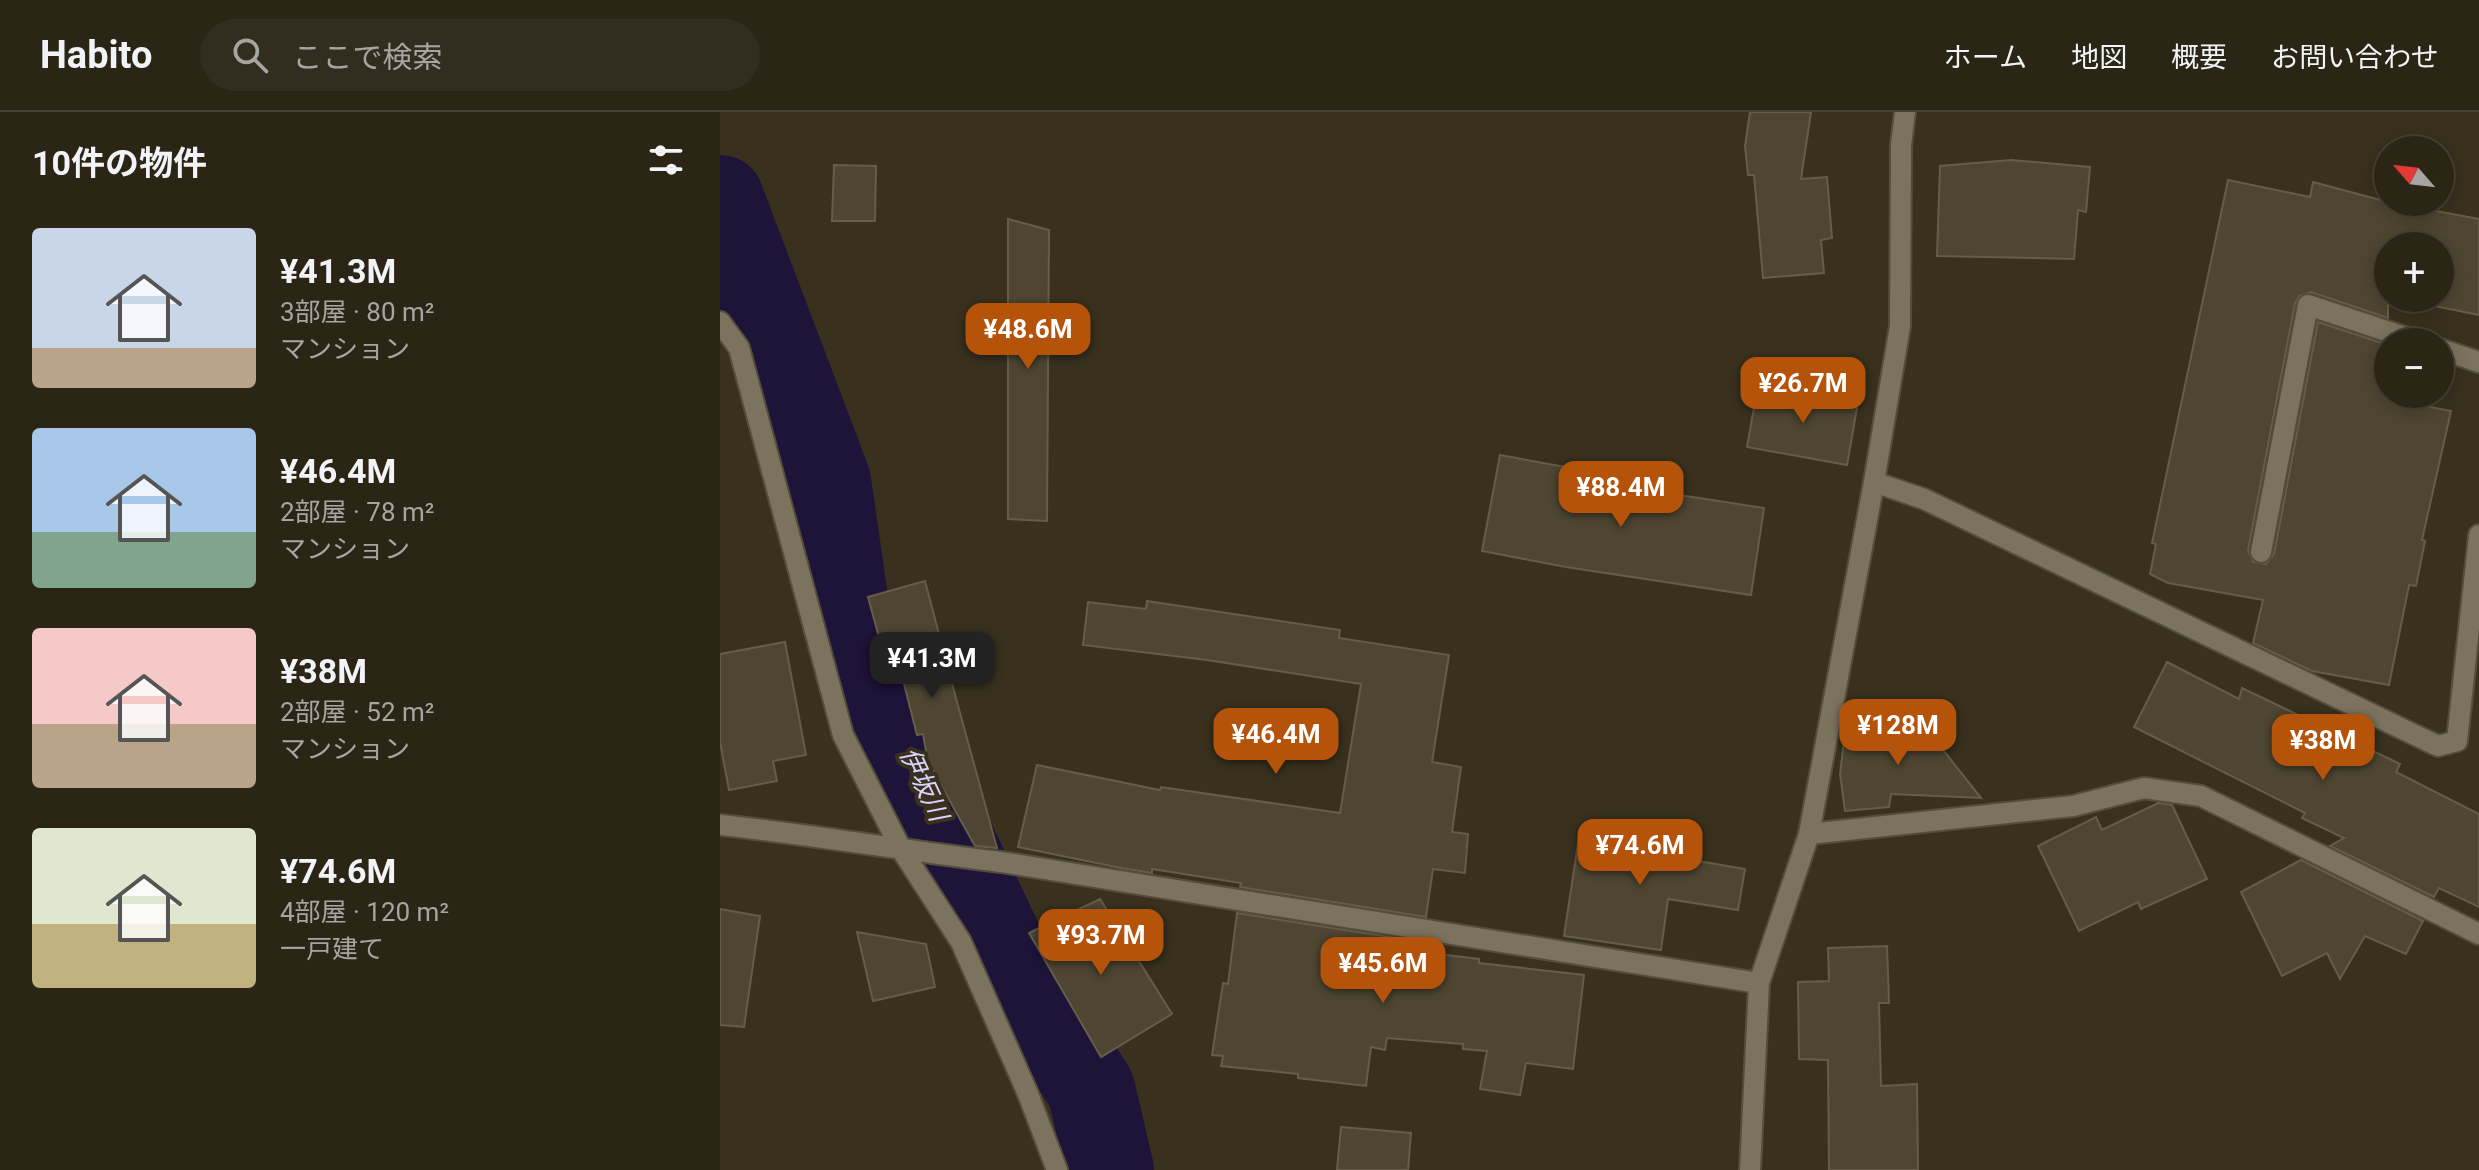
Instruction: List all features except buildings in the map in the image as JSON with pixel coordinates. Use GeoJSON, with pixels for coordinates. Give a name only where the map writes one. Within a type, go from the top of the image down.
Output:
{"type":"FeatureCollection","features":[{"type":"Feature","properties":{"kind":"street"},"geometry":{"type":"LineString","coordinates":[[1750,1170],[1759,983],[1809,834],[1900,326],[1901,145],[1905,112]]}},
{"type":"Feature","properties":{"kind":"street"},"geometry":{"type":"LineString","coordinates":[[2261,552],[2308,305],[2378,328]]}},
{"type":"Feature","properties":{"kind":"street"},"geometry":{"type":"LineString","coordinates":[[720,322],[739,348],[843,735],[901,849],[961,942],[1028,1094],[1057,1170]]}},
{"type":"Feature","properties":{"kind":"street"},"geometry":{"type":"LineString","coordinates":[[2454,354],[2479,362]]}},
{"type":"Feature","properties":{"kind":"street"},"geometry":{"type":"LineString","coordinates":[[1874,482],[1924,499],[2438,746],[2457,741],[2479,535]]}},
{"type":"Feature","properties":{"kind":"street"},"geometry":{"type":"LineString","coordinates":[[1809,834],[2073,806],[2144,788],[2201,796],[2479,934]]}},
{"type":"Feature","properties":{"kind":"street"},"geometry":{"type":"LineString","coordinates":[[720,825],[821,835],[986,860],[1759,983]]}},
{"type":"Feature","properties":{"kind":"waterway","name":"伊坂川"},"geometry":{"type":"LineString","coordinates":[[720,199],[827,481],[847,620],[1011,968],[1091,1089],[1110,1170]]}}]}
